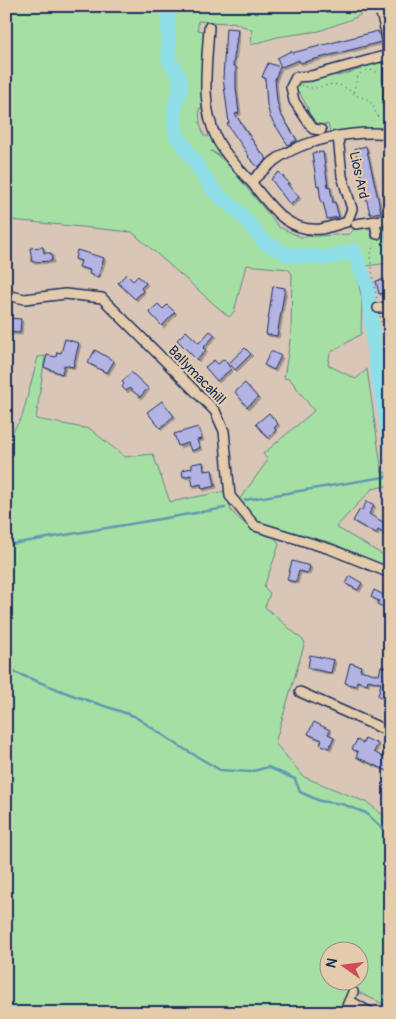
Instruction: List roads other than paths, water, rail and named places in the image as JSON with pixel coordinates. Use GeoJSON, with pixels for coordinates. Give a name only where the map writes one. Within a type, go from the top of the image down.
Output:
{"type":"FeatureCollection","features":[{"type":"Feature","properties":{"kind":"street"},"geometry":{"type":"LineString","coordinates":[[379,6],[386,32],[384,56],[389,131]]}},
{"type":"Feature","properties":{"kind":"street","name":"Lios Ard"},"geometry":{"type":"LineString","coordinates":[[209,27],[206,71],[210,122],[218,141],[281,218],[301,228],[320,229],[347,222],[352,209],[342,176],[338,136]]}},
{"type":"Feature","properties":{"kind":"street"},"geometry":{"type":"LineString","coordinates":[[321,130],[313,129],[294,101],[291,87],[296,77],[310,76],[384,56]]}},
{"type":"Feature","properties":{"kind":"street","name":"Lios Ard"},"geometry":{"type":"LineString","coordinates":[[251,182],[275,160],[304,145],[361,132],[389,131]]}},
{"type":"Feature","properties":{"kind":"street"},"geometry":{"type":"LineString","coordinates":[[356,224],[390,219]]}},
{"type":"Feature","properties":{"kind":"street"},"geometry":{"type":"LineString","coordinates":[[375,222],[377,234]]}},
{"type":"Feature","properties":{"kind":"street","name":"Ballymacahill"},"geometry":{"type":"LineString","coordinates":[[6,295],[24,299],[65,294],[102,298],[215,411],[224,431],[230,496],[255,526],[330,549],[390,573]]}},
{"type":"Feature","properties":{"kind":"street"},"geometry":{"type":"LineString","coordinates":[[378,308],[390,307]]}},
{"type":"Feature","properties":{"kind":"street"},"geometry":{"type":"LineString","coordinates":[[300,692],[390,732]]}},
{"type":"Feature","properties":{"kind":"street"},"geometry":{"type":"LineString","coordinates":[[344,1013],[352,996],[371,1013]]}},
{"type":"Feature","properties":{"kind":"waterway"},"geometry":{"type":"LineString","coordinates":[[168,6],[169,60],[178,74],[181,86],[174,110],[176,134],[214,191],[241,214],[264,242],[289,255],[326,258],[354,251],[368,288],[375,357],[390,443]]}},
{"type":"Feature","properties":{"kind":"waterway"},"geometry":{"type":"LineString","coordinates":[[245,500],[390,476]]}},
{"type":"Feature","properties":{"kind":"waterway"},"geometry":{"type":"LineString","coordinates":[[6,545],[225,508]]}},
{"type":"Feature","properties":{"kind":"waterway"},"geometry":{"type":"LineString","coordinates":[[6,669],[72,695],[134,716],[220,770],[250,772],[268,767],[295,779],[300,792],[320,801],[342,804],[366,813],[390,836]]}}]}
